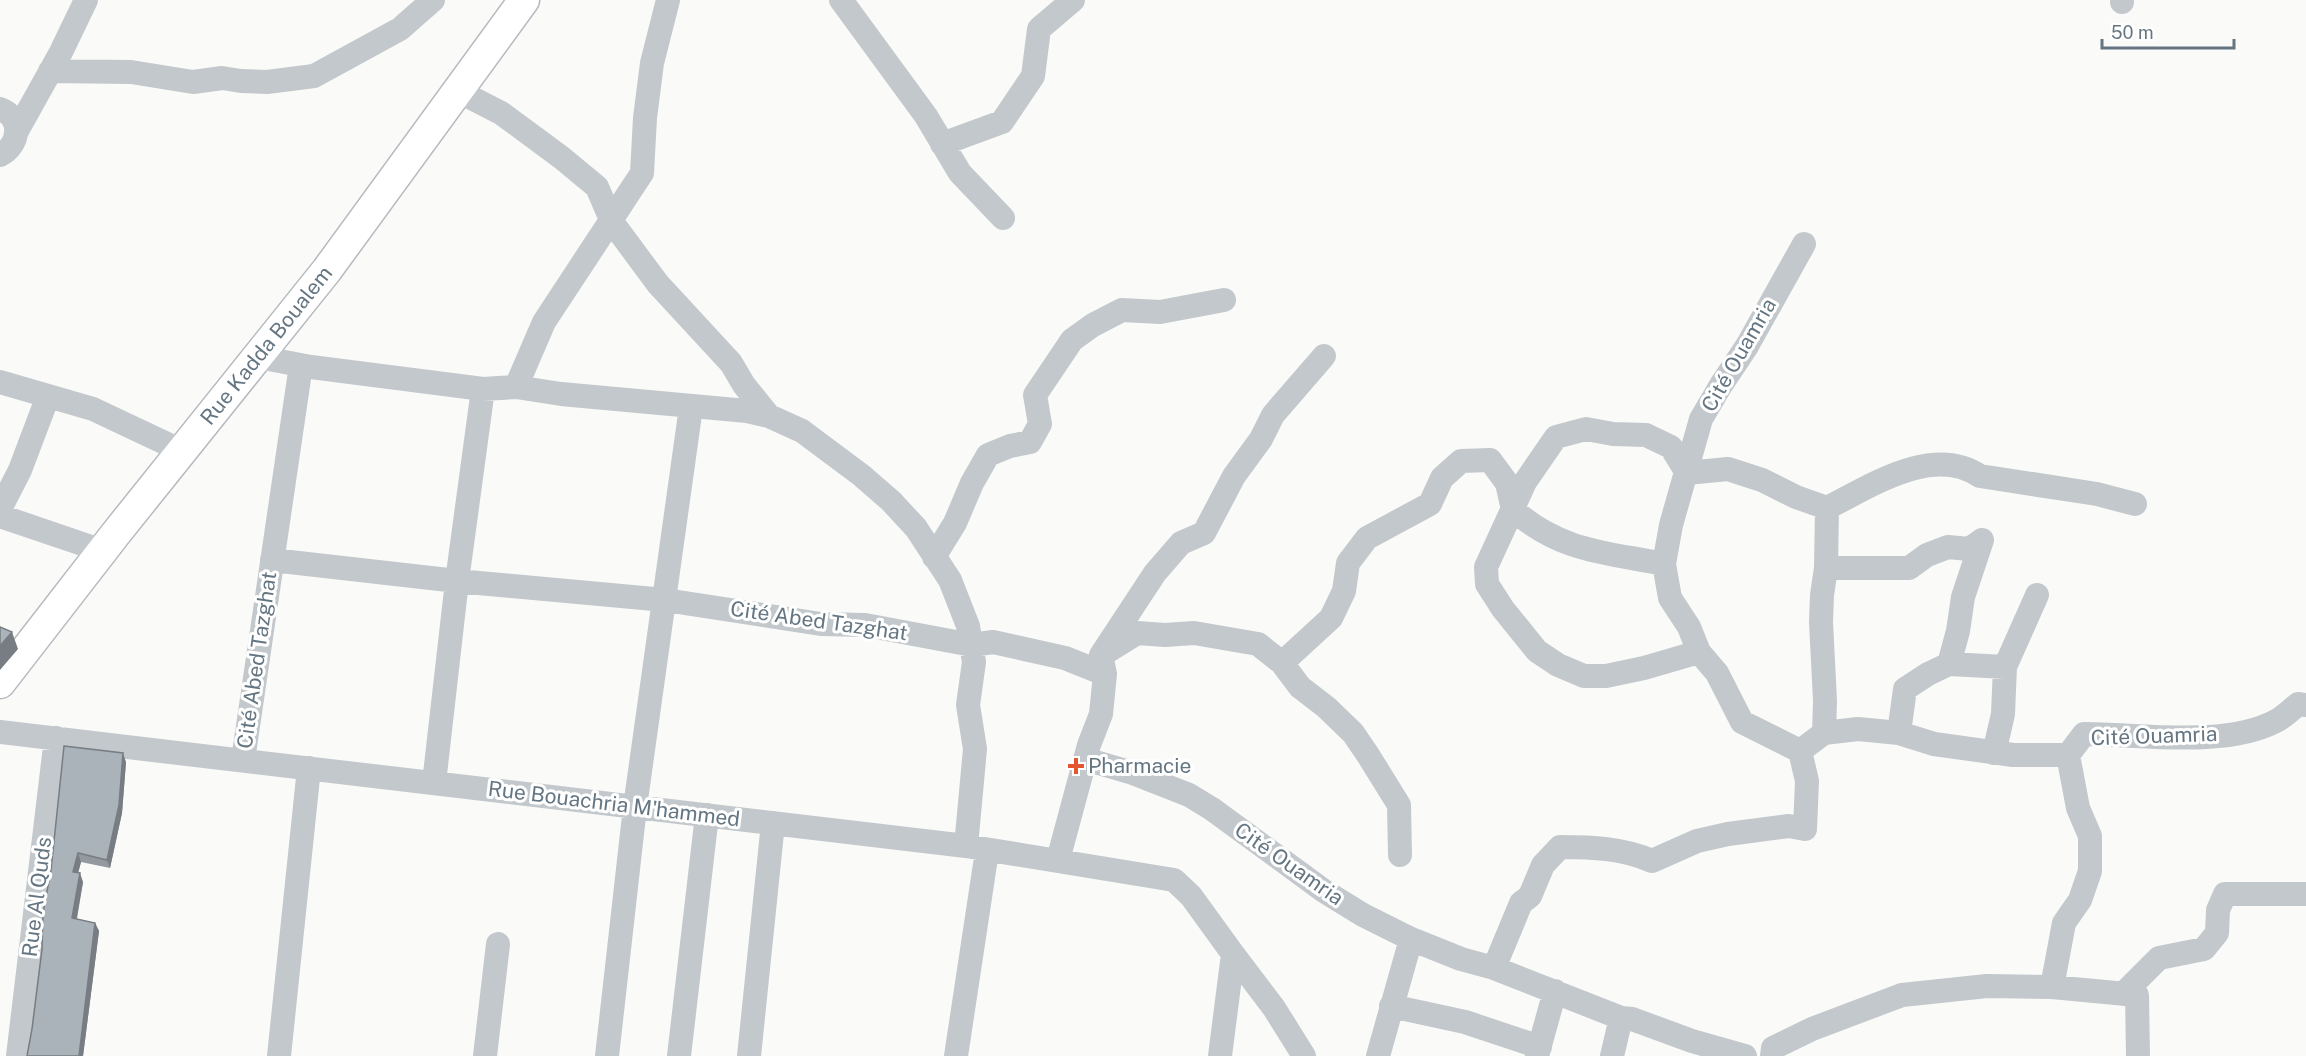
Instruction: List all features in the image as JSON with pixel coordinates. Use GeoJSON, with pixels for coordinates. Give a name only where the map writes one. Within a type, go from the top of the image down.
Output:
{"type":"FeatureCollection","features":[{"type":"Feature","properties":{"kind":"main road","name":"Rue Kadda Boualem"},"geometry":{"type":"LineString","coordinates":[[0,683],[19,641],[103,550],[327,270],[524,0]]}},
{"type":"Feature","properties":{"kind":"street"},"geometry":{"type":"LineString","coordinates":[[0,172],[10,144],[86,0]]}},
{"type":"Feature","properties":{"kind":"street"},"geometry":{"type":"LineString","coordinates":[[50,71],[131,72],[193,82],[222,78],[267,82],[314,76],[400,29],[433,0]]}},
{"type":"Feature","properties":{"kind":"street"},"geometry":{"type":"LineString","coordinates":[[516,387],[544,322],[612,222],[642,173],[645,118],[652,63],[668,0]]}},
{"type":"Feature","properties":{"kind":"street"},"geometry":{"type":"LineString","coordinates":[[841,0],[926,116],[960,173],[1003,218]]}},
{"type":"Feature","properties":{"kind":"street"},"geometry":{"type":"LineString","coordinates":[[942,144],[1002,122],[1033,76],[1039,29],[1072,0]]}},
{"type":"Feature","properties":{"kind":"street"},"geometry":{"type":"LineString","coordinates":[[458,91],[501,113],[597,187],[612,222],[658,284],[731,363],[744,385],[769,416]]}},
{"type":"Feature","properties":{"kind":"street"},"geometry":{"type":"LineString","coordinates":[[0,109],[11,116],[10,144]]}},
{"type":"Feature","properties":{"kind":"street","name":"Cité Ouamria"},"geometry":{"type":"LineString","coordinates":[[1800,752],[1742,722],[1717,673],[1699,652],[1689,627],[1670,598],[1664,564],[1671,525],[1701,419],[1747,346],[1804,244]]}},
{"type":"Feature","properties":{"kind":"street"},"geometry":{"type":"LineString","coordinates":[[934,556],[955,523],[972,483],[988,455],[1010,446],[1030,442],[1040,424],[1035,395],[1072,340],[1093,325],[1122,310],[1160,312],[1224,300]]}},
{"type":"Feature","properties":{"kind":"street"},"geometry":{"type":"LineString","coordinates":[[1058,860],[1085,759],[1101,714],[1103,664],[1155,573],[1180,543],[1204,533],[1234,476],[1261,439],[1274,415],[1324,356]]}},
{"type":"Feature","properties":{"kind":"street"},"geometry":{"type":"LineString","coordinates":[[258,357],[301,365],[483,389],[516,387],[561,394],[720,408],[769,416],[802,431],[876,488],[916,528],[953,590],[968,626],[974,662],[968,705],[975,749],[977,848],[956,1056]]}},
{"type":"Feature","properties":{"kind":"street","name":"Cité Abed Tazghat"},"geometry":{"type":"LineString","coordinates":[[243,760],[301,365]]}},
{"type":"Feature","properties":{"kind":"street"},"geometry":{"type":"LineString","coordinates":[[0,382],[93,409],[182,451]]}},
{"type":"Feature","properties":{"kind":"street"},"geometry":{"type":"LineString","coordinates":[[434,783],[457,581],[483,389]]}},
{"type":"Feature","properties":{"kind":"street"},"geometry":{"type":"LineString","coordinates":[[0,509],[20,470],[48,396]]}},
{"type":"Feature","properties":{"kind":"street"},"geometry":{"type":"LineString","coordinates":[[607,1056],[635,807],[691,407]]}},
{"type":"Feature","properties":{"kind":"street"},"geometry":{"type":"LineString","coordinates":[[1699,652],[1606,676],[1584,676],[1558,665],[1537,651],[1503,609],[1487,584],[1486,567],[1525,482],[1556,437],[1586,429],[1613,434],[1646,435],[1671,447],[1687,473],[1728,469],[1762,480],[1796,497],[1827,508],[1904,471],[1938,463],[1969,469],[1980,476],[2097,494],[2135,504]]}},
{"type":"Feature","properties":{"kind":"street"},"geometry":{"type":"LineString","coordinates":[[1282,663],[1331,618],[1344,591],[1348,563],[1367,538],[1430,504],[1442,478],[1461,461],[1490,460],[1508,483],[1513,510],[1527,522],[1556,540],[1591,551],[1664,564]]}},
{"type":"Feature","properties":{"kind":"street"},"geometry":{"type":"LineString","coordinates":[[1494,968],[1521,903],[1530,896],[1543,865],[1560,847],[1611,850],[1636,854],[1652,861],[1697,841],[1728,834],[1789,826],[1805,829],[1807,781],[1800,752],[1824,733],[1826,700],[1821,622],[1826,568],[1827,508]]}},
{"type":"Feature","properties":{"kind":"street"},"geometry":{"type":"LineString","coordinates":[[0,516],[103,550]]}},
{"type":"Feature","properties":{"kind":"street"},"geometry":{"type":"LineString","coordinates":[[1826,568],[1909,568],[1927,555],[1948,547],[1969,549],[1982,540],[1964,597],[1949,664]]}},
{"type":"Feature","properties":{"kind":"street","name":"Cité Abed Tazghat"},"geometry":{"type":"LineString","coordinates":[[272,560],[457,581],[665,600],[821,624],[865,625],[972,645],[993,642],[1021,646],[1065,658],[1103,664]]}},
{"type":"Feature","properties":{"kind":"street"},"geometry":{"type":"LineString","coordinates":[[1994,753],[2003,714],[2005,667],[2037,595]]}},
{"type":"Feature","properties":{"kind":"street"},"geometry":{"type":"LineString","coordinates":[[1103,664],[1137,633],[1166,635],[1194,633],[1258,644],[1282,663],[1300,687],[1326,706],[1353,733],[1385,780],[1400,805],[1400,855]]}},
{"type":"Feature","properties":{"kind":"street"},"geometry":{"type":"LineString","coordinates":[[1899,733],[1905,689],[1928,674],[1949,664],[2005,667]]}},
{"type":"Feature","properties":{"kind":"street","name":"Cité Ouamria"},"geometry":{"type":"LineString","coordinates":[[1824,733],[1858,729],[1899,733],[1934,744],[1994,753],[2068,755],[2084,734],[2199,739],[2245,732],[2276,721],[2298,704],[2306,705]]}},
{"type":"Feature","properties":{"kind":"street","name":"Rue Bouachria M'hammed"},"geometry":{"type":"LineString","coordinates":[[0,732],[706,814],[977,848],[1174,880],[1191,896],[1209,919],[1274,1008],[1304,1056]]}},
{"type":"Feature","properties":{"kind":"street","name":"Rue Al Quds"},"geometry":{"type":"LineString","coordinates":[[18,1056],[56,738]]}},
{"type":"Feature","properties":{"kind":"street"},"geometry":{"type":"LineString","coordinates":[[2052,987],[2064,923],[2080,900],[2090,871],[2090,836],[2078,808],[2068,755]]}},
{"type":"Feature","properties":{"kind":"street","name":"Cité Ouamria"},"geometry":{"type":"LineString","coordinates":[[1085,759],[1133,773],[1189,795],[1324,891],[1363,915],[1411,939],[1461,959],[1494,968],[1621,1018],[1632,1019],[1692,1041],[1745,1056]]}},
{"type":"Feature","properties":{"kind":"street"},"geometry":{"type":"LineString","coordinates":[[279,1056],[309,768]]}},
{"type":"Feature","properties":{"kind":"street"},"geometry":{"type":"LineString","coordinates":[[679,1056],[706,814]]}},
{"type":"Feature","properties":{"kind":"street"},"geometry":{"type":"LineString","coordinates":[[749,1056],[773,823]]}},
{"type":"Feature","properties":{"kind":"street"},"geometry":{"type":"LineString","coordinates":[[2123,994],[2159,958],[2204,949],[2217,933],[2218,910],[2225,894],[2306,894]]}},
{"type":"Feature","properties":{"kind":"street"},"geometry":{"type":"LineString","coordinates":[[1378,1056],[1411,939]]}},
{"type":"Feature","properties":{"kind":"street"},"geometry":{"type":"LineString","coordinates":[[485,1056],[498,944]]}},
{"type":"Feature","properties":{"kind":"street"},"geometry":{"type":"LineString","coordinates":[[1220,1056],[1233,954]]}},
{"type":"Feature","properties":{"kind":"street"},"geometry":{"type":"LineString","coordinates":[[1772,1056],[1773,1048],[1812,1029],[1902,995],[1987,986],[2052,987],[2137,995],[2138,1056]]}},
{"type":"Feature","properties":{"kind":"street"},"geometry":{"type":"LineString","coordinates":[[1391,1005],[1465,1022],[1538,1052],[1555,991]]}},
{"type":"Feature","properties":{"kind":"street"},"geometry":{"type":"LineString","coordinates":[[1612,1056],[1621,1018]]}},
{"type":"Feature","properties":{"kind":"building"},"geometry":{"type":"Polygon","coordinates":[[[0,627],[12,632],[0,646],[0,627]]]}},
{"type":"Feature","properties":{"kind":"building"},"geometry":{"type":"Polygon","coordinates":[[[64,746],[123,753],[119,805],[107,860],[78,853],[73,872],[80,873],[72,918],[95,923],[79,1056],[27,1056],[42,949],[43,913],[51,870],[64,746]]]}},
{"type":"Feature","properties":{"kind":"place","name":"Pharmacie"},"geometry":{"type":"Point","coordinates":[1076,766]}}]}
